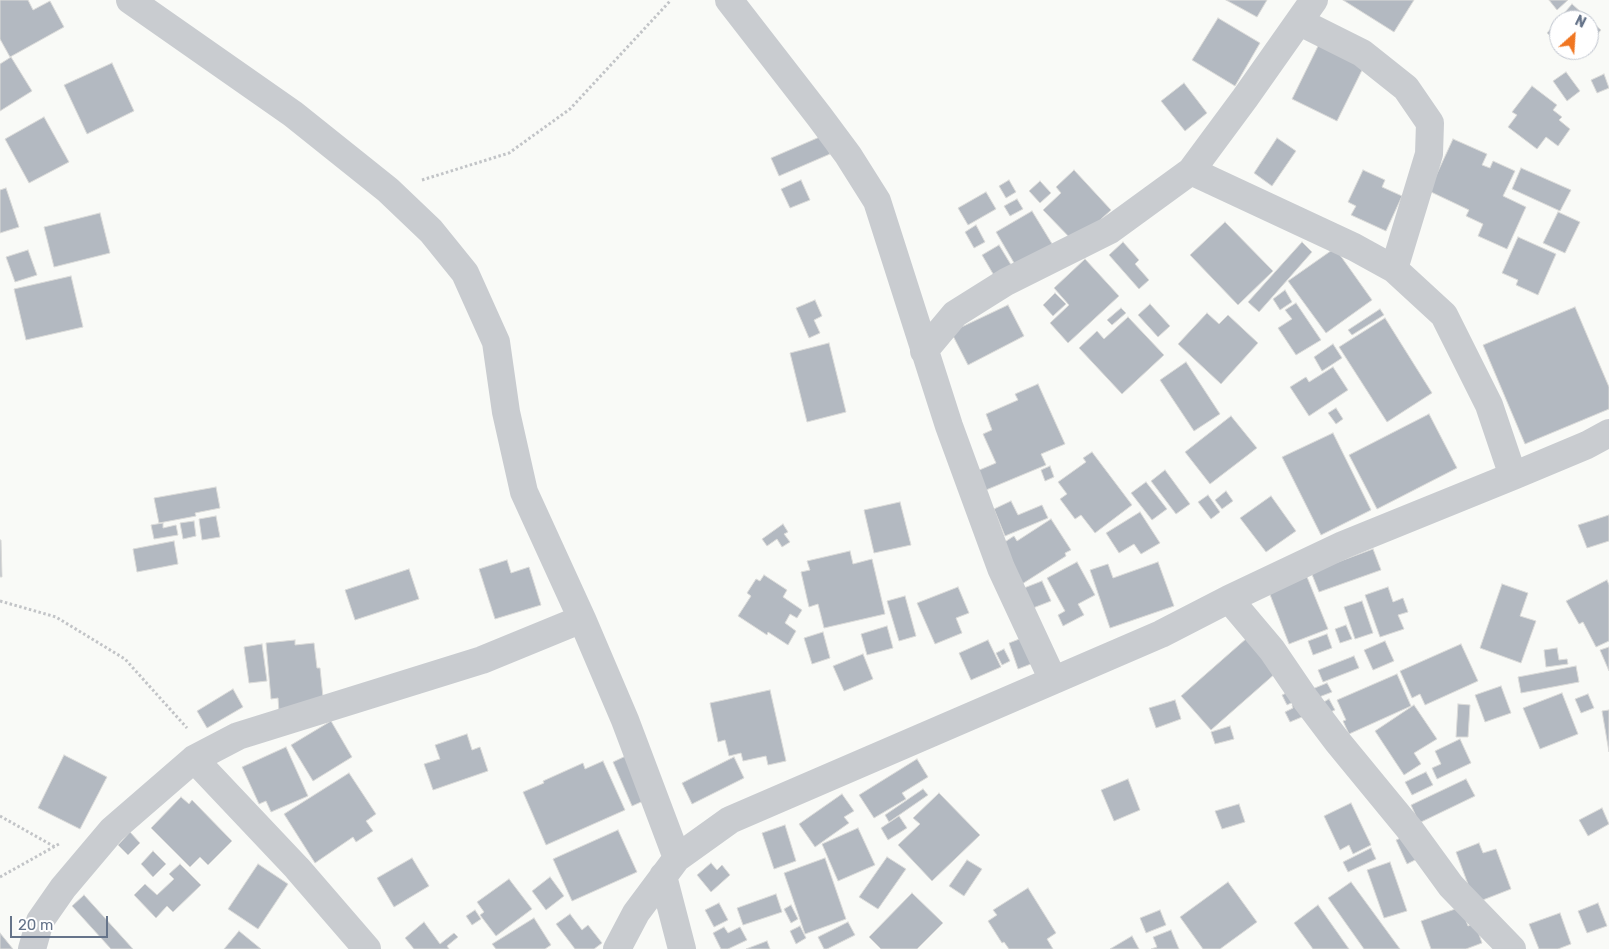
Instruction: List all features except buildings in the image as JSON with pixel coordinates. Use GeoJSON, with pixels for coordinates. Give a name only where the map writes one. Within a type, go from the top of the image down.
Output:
{"type":"FeatureCollection","features":[{"type":"Feature","properties":{"kind":"street"},"geometry":{"type":"LineString","coordinates":[[729,0],[848,155],[877,201],[949,426],[1001,568],[1053,680]]}},
{"type":"Feature","properties":{"kind":"street"},"geometry":{"type":"LineString","coordinates":[[135,1],[293,114],[388,190],[431,231],[465,273],[496,342],[506,412],[524,492],[582,619],[625,720],[670,867],[682,949]]}},
{"type":"Feature","properties":{"kind":"street"},"geometry":{"type":"LineString","coordinates":[[924,351],[955,314],[1006,282],[1110,230],[1191,171],[1307,11],[1406,88],[1430,124],[1429,154],[1394,269]]}},
{"type":"Feature","properties":{"kind":"street"},"geometry":{"type":"LineString","coordinates":[[1191,171],[1354,247],[1394,269],[1444,315],[1489,405],[1513,476]]}},
{"type":"Feature","properties":{"kind":"street"},"geometry":{"type":"LineString","coordinates":[[617,949],[636,913],[670,867],[730,820],[1161,634],[1343,545],[1587,445],[1609,433]]}},
{"type":"Feature","properties":{"kind":"street"},"geometry":{"type":"LineString","coordinates":[[1230,600],[1272,650],[1322,721],[1411,831],[1451,886],[1512,949]]}},
{"type":"Feature","properties":{"kind":"street"},"geometry":{"type":"LineString","coordinates":[[32,949],[40,921],[63,888],[112,830],[200,755],[238,736],[482,660],[582,619]]}},
{"type":"Feature","properties":{"kind":"street"},"geometry":{"type":"LineString","coordinates":[[200,755],[367,949]]}},
{"type":"Feature","properties":{"kind":"path"},"geometry":{"type":"LineString","coordinates":[[388,190],[509,153],[570,109],[671,0]]}},
{"type":"Feature","properties":{"kind":"path"},"geometry":{"type":"LineString","coordinates":[[0,601],[56,618],[125,659],[200,755]]}},
{"type":"Feature","properties":{"kind":"path"},"geometry":{"type":"LineString","coordinates":[[0,816],[54,846],[82,865]]}}]}
